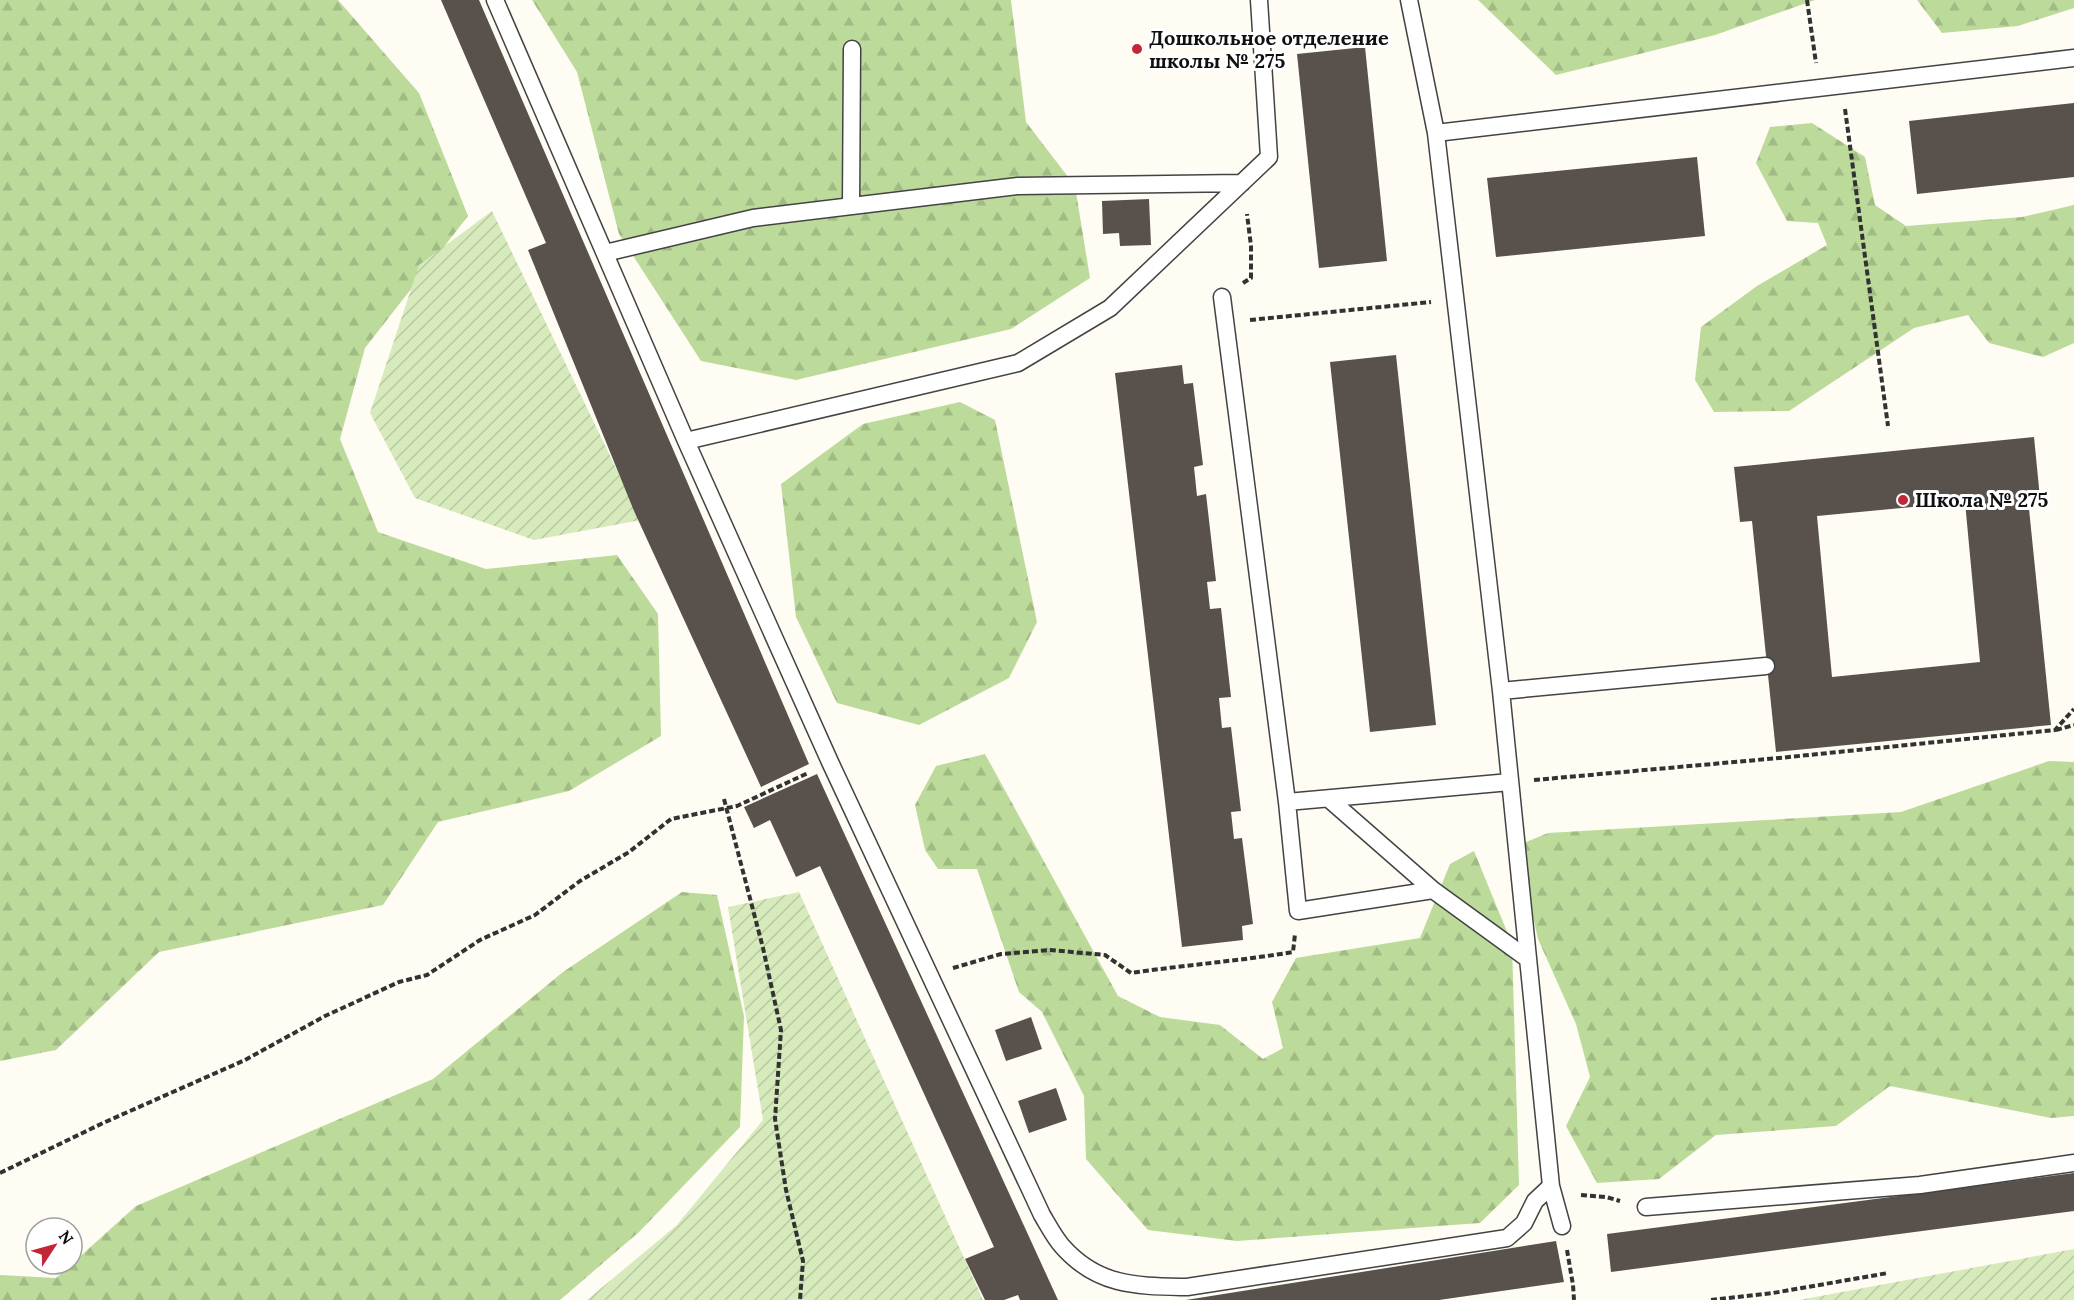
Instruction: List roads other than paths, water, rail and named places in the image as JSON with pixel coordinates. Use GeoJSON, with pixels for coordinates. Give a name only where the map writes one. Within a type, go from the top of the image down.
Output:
{"type":"FeatureCollection","features":[{"type":"Feature","properties":{"kind":"lane"},"geometry":{"type":"LineString","coordinates":[[495,0],[686,441],[830,762],[1042,1215],[1062,1247],[1090,1270],[1118,1283],[1187,1287],[1507,1238],[1524,1223],[1535,1201],[1551,1186]]}},
{"type":"Feature","properties":{"kind":"lane"},"geometry":{"type":"LineString","coordinates":[[686,441],[1018,363],[1110,308],[1269,157],[1259,0]]}},
{"type":"Feature","properties":{"kind":"lane"},"geometry":{"type":"LineString","coordinates":[[1409,0],[1436,133],[1501,692],[1551,1186],[1562,1226]]}},
{"type":"Feature","properties":{"kind":"lane"},"geometry":{"type":"LineString","coordinates":[[851,206],[852,49]]}},
{"type":"Feature","properties":{"kind":"lane"},"geometry":{"type":"LineString","coordinates":[[1436,133],[2074,58]]}},
{"type":"Feature","properties":{"kind":"lane"},"geometry":{"type":"LineString","coordinates":[[604,253],[753,218],[1018,186],[1242,183]]}},
{"type":"Feature","properties":{"kind":"lane"},"geometry":{"type":"LineString","coordinates":[[1222,297],[1287,802],[1298,911],[1433,890]]}},
{"type":"Feature","properties":{"kind":"lane"},"geometry":{"type":"LineString","coordinates":[[1501,692],[1766,666]]}},
{"type":"Feature","properties":{"kind":"lane"},"geometry":{"type":"LineString","coordinates":[[1287,802],[1510,782]]}},
{"type":"Feature","properties":{"kind":"lane"},"geometry":{"type":"LineString","coordinates":[[1329,799],[1433,890],[1528,959]]}},
{"type":"Feature","properties":{"kind":"lane"},"geometry":{"type":"LineString","coordinates":[[1646,1207],[1920,1185],[2074,1163]]}},
{"type":"Feature","properties":{"kind":"place","name":"Дошкольное отделение школы № 275"},"geometry":{"type":"Point","coordinates":[1137,49]}},
{"type":"Feature","properties":{"kind":"place","name":"Школа № 275"},"geometry":{"type":"Point","coordinates":[1903,500]}}]}
